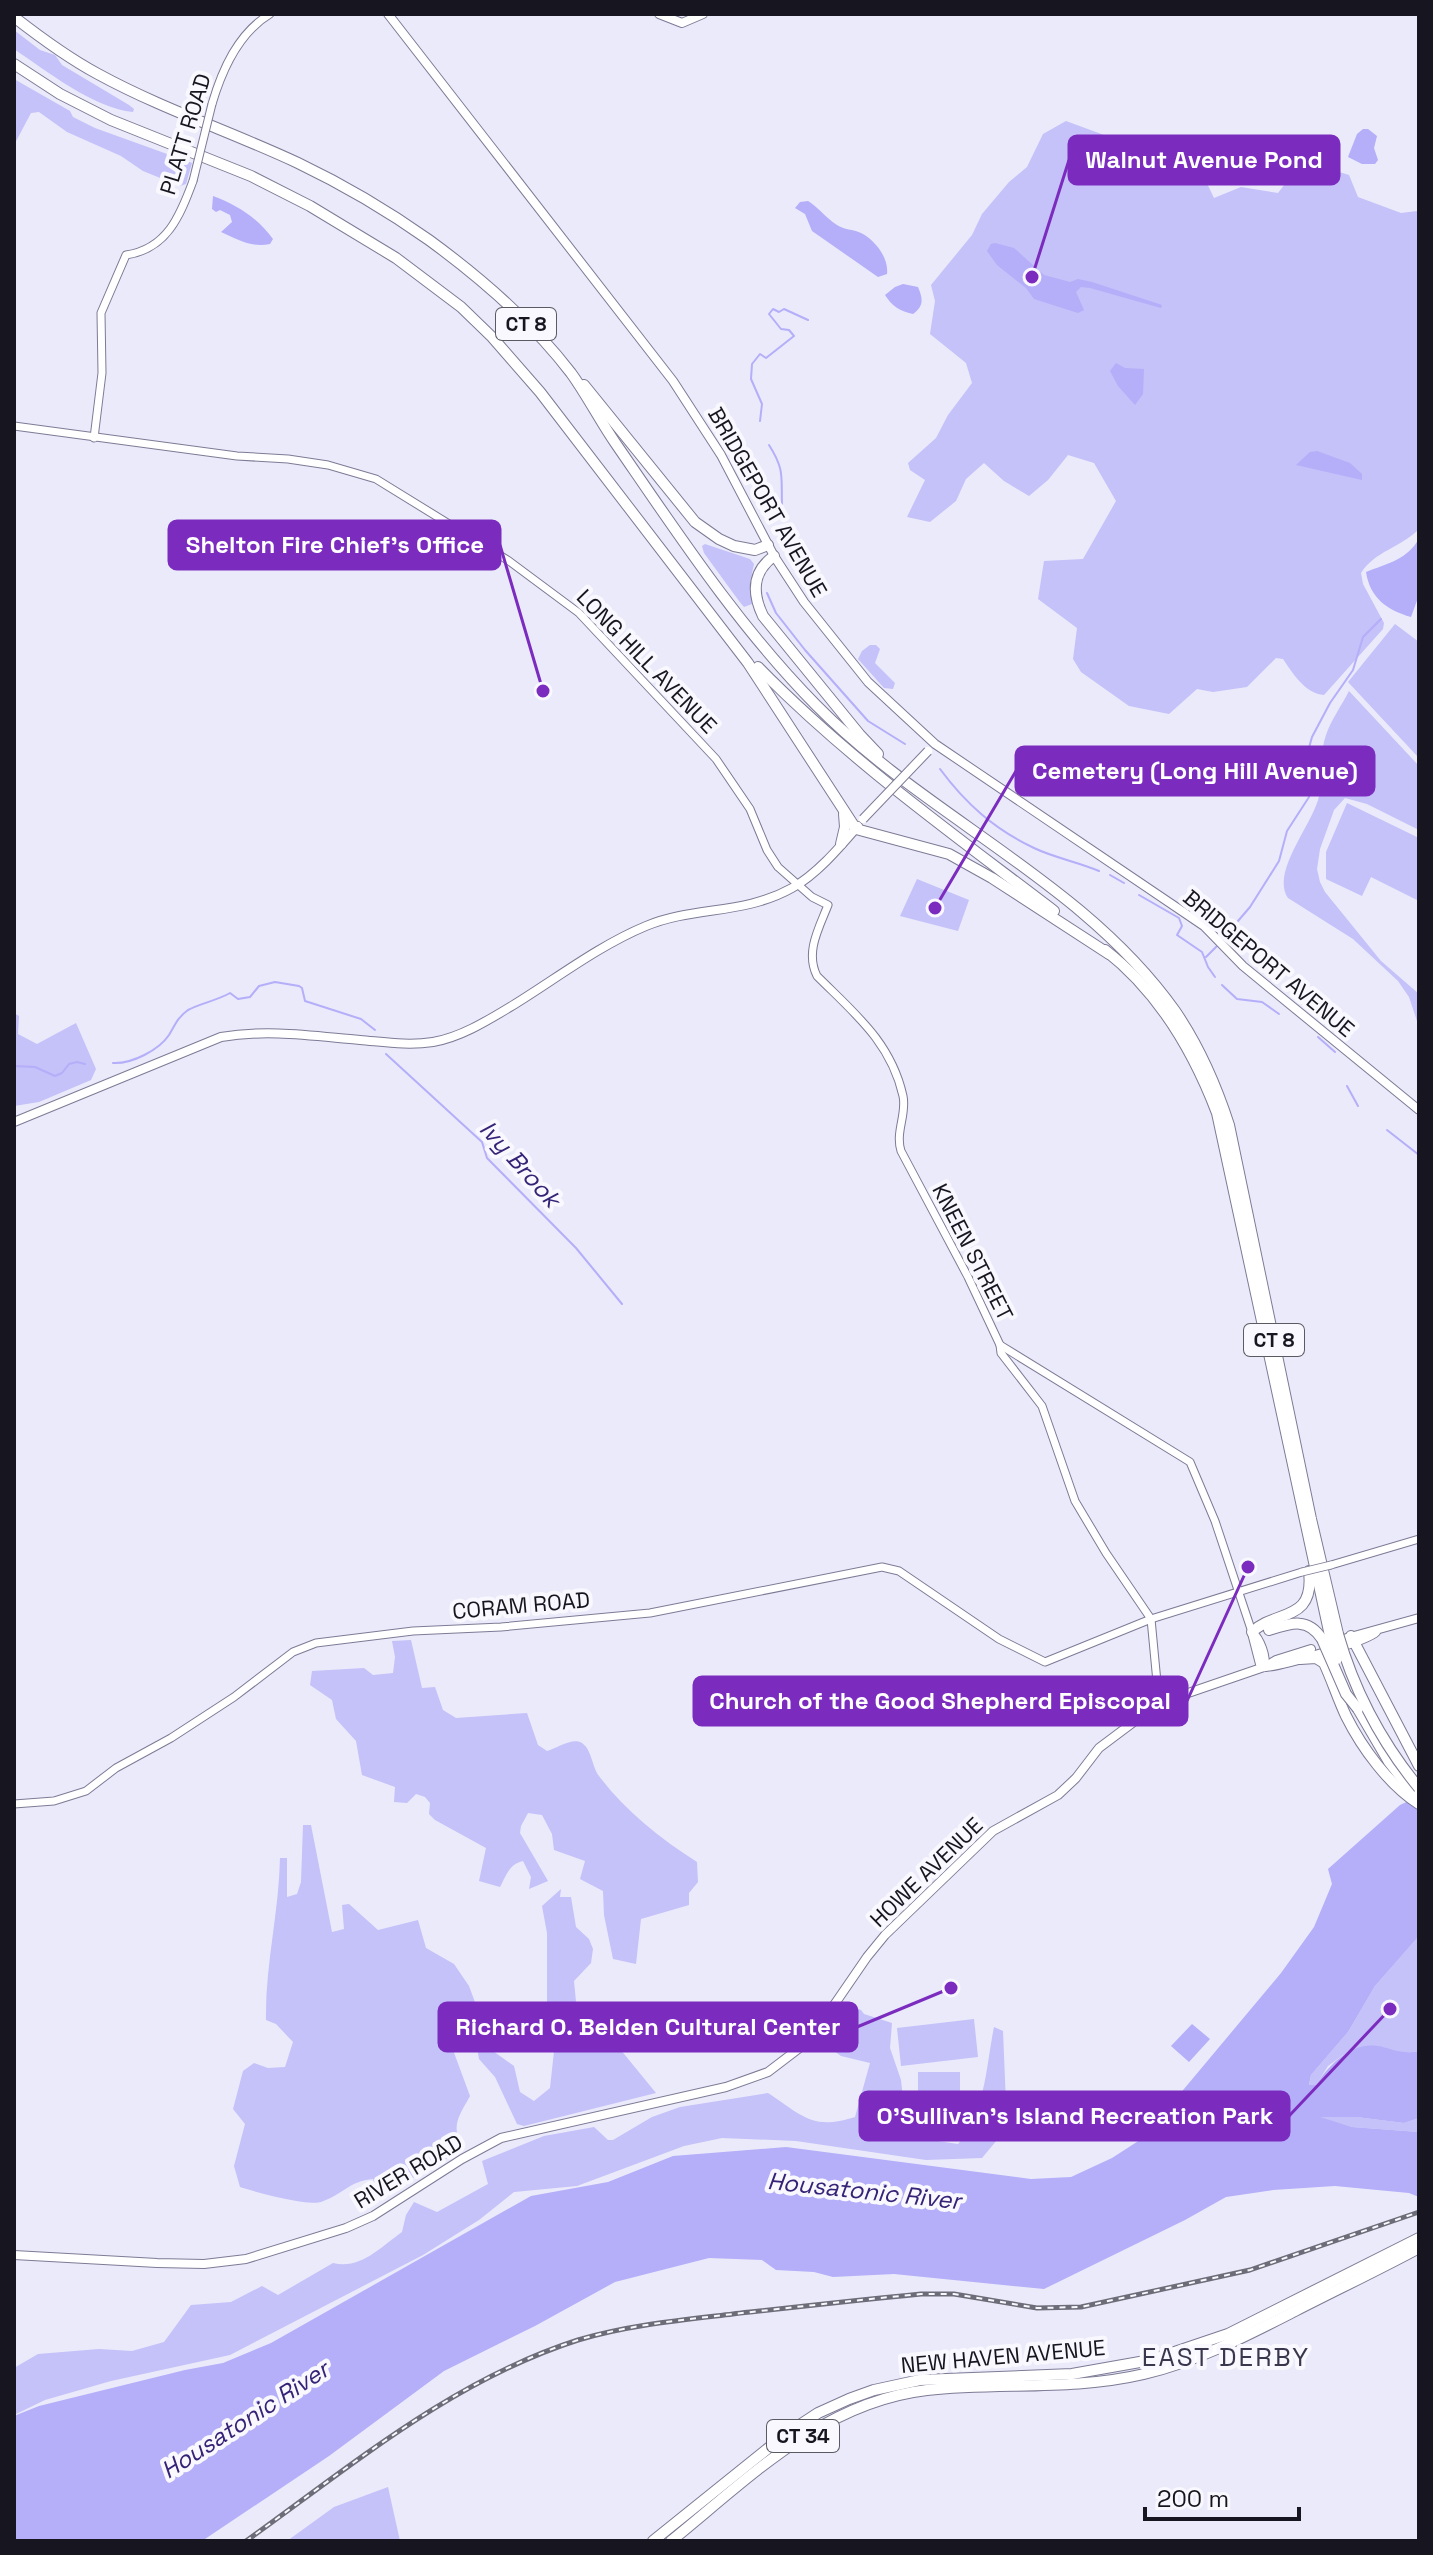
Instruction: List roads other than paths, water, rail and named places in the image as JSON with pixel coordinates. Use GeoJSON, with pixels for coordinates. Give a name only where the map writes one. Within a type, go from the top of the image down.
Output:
{"type":"FeatureCollection","features":[{"type":"Feature","properties":{"kind":"highway","name":"CT 8"},"geometry":{"type":"LineString","coordinates":[[14,17],[96,73],[296,162],[384,210],[480,280],[573,376],[684,544],[783,671],[858,745],[1049,887],[1120,948],[1151,981],[1217,1090],[1229,1125],[1311,1519],[1330,1636]]}},
{"type":"Feature","properties":{"kind":"highway","name":"CT 8"},"geometry":{"type":"LineString","coordinates":[[14,64],[60,94],[111,120],[251,176],[310,206],[396,258],[441,290],[492,337],[532,383],[718,625],[788,699],[866,767],[1109,954],[1184,1034]]}},
{"type":"Feature","properties":{"kind":"highway"},"geometry":{"type":"LineString","coordinates":[[573,376],[586,386],[695,522],[734,546],[755,550],[768,545]]}},
{"type":"Feature","properties":{"kind":"highway"},"geometry":{"type":"LineString","coordinates":[[774,556],[763,566],[755,585],[755,596],[763,616],[860,735],[909,783]]}},
{"type":"Feature","properties":{"kind":"highway"},"geometry":{"type":"LineString","coordinates":[[718,625],[762,683],[856,829],[949,854],[992,878],[1109,954]]}},
{"type":"Feature","properties":{"kind":"highway"},"geometry":{"type":"LineString","coordinates":[[841,844],[845,827],[842,808]]}},
{"type":"Feature","properties":{"kind":"highway","name":"CT 8"},"geometry":{"type":"LineString","coordinates":[[1195,1053],[1217,1113],[1228,1155],[1303,1521],[1330,1636],[1393,1754],[1419,1788]]}},
{"type":"Feature","properties":{"kind":"highway"},"geometry":{"type":"LineString","coordinates":[[1252,1632],[1289,1616],[1307,1596],[1310,1582],[1303,1521]]}},
{"type":"Feature","properties":{"kind":"highway"},"geometry":{"type":"LineString","coordinates":[[1252,1632],[1256,1634],[1301,1623],[1330,1636],[1346,1694],[1419,1802]]}},
{"type":"Feature","properties":{"kind":"highway"},"geometry":{"type":"LineString","coordinates":[[1354,1639],[1419,1766]]}},
{"type":"Feature","properties":{"kind":"highway"},"geometry":{"type":"LineString","coordinates":[[1300,1659],[1318,1659],[1324,1663],[1359,1738],[1404,1794],[1419,1802]]}},
{"type":"Feature","properties":{"kind":"highway","name":"CT 34"},"geometry":{"type":"LineString","coordinates":[[1385,2261],[1419,2238]]}},
{"type":"Feature","properties":{"kind":"highway","name":"CT 34"},"geometry":{"type":"LineString","coordinates":[[1385,2261],[1419,2248]]}},
{"type":"Feature","properties":{"kind":"highway","name":"NEW HAVEN AVENUE"},"geometry":{"type":"LineString","coordinates":[[671,2541],[793,2443],[823,2423],[853,2409],[886,2398],[962,2383],[1072,2374],[1125,2366],[1179,2352],[1228,2334],[1385,2261]]}},
{"type":"Feature","properties":{"kind":"highway","name":"NEW HAVEN AVENUE"},"geometry":{"type":"LineString","coordinates":[[653,2541],[786,2434],[825,2409],[895,2384],[920,2380],[962,2383]]}},
{"type":"Feature","properties":{"kind":"main road","name":"BRIDGEPORT AVENUE"},"geometry":{"type":"LineString","coordinates":[[388,14],[673,381],[721,455],[774,556],[804,602],[848,659],[932,747],[1204,926],[1243,966],[1419,1110]]}},
{"type":"Feature","properties":{"kind":"main road"},"geometry":{"type":"LineString","coordinates":[[659,14],[682,23],[703,14]]}},
{"type":"Feature","properties":{"kind":"main road"},"geometry":{"type":"LineString","coordinates":[[14,1122],[221,1037],[276,1032],[389,1043],[435,1041],[476,1027],[649,925],[681,916],[758,904],[797,885],[856,829],[932,747]]}},
{"type":"Feature","properties":{"kind":"main road","name":"HOWE AVENUE"},"geometry":{"type":"LineString","coordinates":[[1264,1667],[1276,1660],[1371,1637],[1376,1632],[1419,1618]]}},
{"type":"Feature","properties":{"kind":"main road","name":"KNEEN STREET"},"geometry":{"type":"LineString","coordinates":[[1252,1632],[1259,1661],[1264,1667]]}},
{"type":"Feature","properties":{"kind":"main road","name":"HOWE AVENUE"},"geometry":{"type":"LineString","coordinates":[[768,2072],[810,2040],[885,1935],[969,1853],[993,1831],[1058,1795],[1099,1748],[1159,1703],[1354,1639]]}},
{"type":"Feature","properties":{"kind":"main road","name":"RIVER ROAD"},"geometry":{"type":"LineString","coordinates":[[14,2255],[204,2264],[246,2259],[346,2228],[373,2216],[501,2138],[726,2087],[768,2072]]}},
{"type":"Feature","properties":{"kind":"street","name":"PLATT ROAD"},"geometry":{"type":"LineString","coordinates":[[94,438],[102,373],[100,328],[105,300],[126,255],[150,248],[170,229],[193,181],[220,79],[235,49],[261,19],[270,14]]}},
{"type":"Feature","properties":{"kind":"street","name":"LONG HILL AVENUE"},"geometry":{"type":"LineString","coordinates":[[14,426],[228,455],[288,459],[328,465],[376,479],[489,548],[579,613],[716,759],[750,809],[767,850],[778,867],[812,897],[828,905]]}},
{"type":"Feature","properties":{"kind":"street","name":"KNEEN STREET"},"geometry":{"type":"LineString","coordinates":[[828,905],[813,945],[813,966],[817,976],[879,1038],[903,1096],[899,1131],[901,1151],[1000,1345],[1190,1462],[1215,1521],[1252,1632]]}},
{"type":"Feature","properties":{"kind":"street"},"geometry":{"type":"LineString","coordinates":[[1000,1345],[1001,1353],[1048,1416],[1075,1501],[1151,1619],[1159,1703]]}},
{"type":"Feature","properties":{"kind":"street"},"geometry":{"type":"LineString","coordinates":[[1151,1619],[1419,1539]]}},
{"type":"Feature","properties":{"kind":"street","name":"CORAM ROAD"},"geometry":{"type":"LineString","coordinates":[[14,1804],[54,1801],[86,1791],[116,1768],[171,1738],[234,1697],[293,1652],[316,1643],[352,1637],[650,1613],[882,1567],[899,1571],[999,1639],[1045,1662],[1151,1619]]}},
{"type":"Feature","properties":{"kind":"water"},"geometry":{"type":"Polygon","coordinates":[[[1363,129],[1377,136],[1374,148],[1378,160],[1375,164],[1362,164],[1348,157],[1357,134],[1363,129]]]}},
{"type":"Feature","properties":{"kind":"water"},"geometry":{"type":"Polygon","coordinates":[[[213,196],[254,219],[273,239],[270,244],[250,244],[221,232],[232,222],[230,215],[212,209],[213,196]]]}},
{"type":"Feature","properties":{"kind":"water"},"geometry":{"type":"Polygon","coordinates":[[[808,201],[837,225],[871,240],[883,256],[887,274],[878,277],[812,231],[805,214],[795,208],[800,202],[808,201]]]}},
{"type":"Feature","properties":{"kind":"water"},"geometry":{"type":"Polygon","coordinates":[[[995,243],[1014,248],[1044,275],[1070,282],[1078,279],[1092,282],[1162,305],[1161,308],[1081,287],[1076,292],[1084,310],[1078,313],[1034,299],[1026,288],[997,265],[987,251],[995,243]]]}},
{"type":"Feature","properties":{"kind":"water"},"geometry":{"type":"Polygon","coordinates":[[[903,284],[918,287],[920,291],[921,305],[913,314],[896,308],[885,295],[903,284]]]}},
{"type":"Feature","properties":{"kind":"water"},"geometry":{"type":"Polygon","coordinates":[[[1116,363],[1125,368],[1144,369],[1143,394],[1135,405],[1118,386],[1110,371],[1116,363]]]}},
{"type":"Feature","properties":{"kind":"water"},"geometry":{"type":"Polygon","coordinates":[[[1317,451],[1350,463],[1362,474],[1362,480],[1296,465],[1310,452],[1317,451]]]}},
{"type":"Feature","properties":{"kind":"water"},"geometry":{"type":"Polygon","coordinates":[[[1419,538],[1419,595],[1411,617],[1381,602],[1371,589],[1366,572],[1403,556],[1419,538]]]}},
{"type":"Feature","properties":{"kind":"water","name":"Housatonic River"},"geometry":{"type":"Polygon","coordinates":[[[1419,1796],[1419,1936],[1375,1986],[1348,2032],[1311,2075],[1309,2085],[1316,2085],[1336,2061],[1362,2046],[1419,2051],[1419,2118],[1404,2123],[1356,2117],[1320,2117],[1352,2127],[1419,2132],[1419,2197],[1409,2193],[1335,2186],[1226,2197],[1044,2289],[894,2274],[833,2277],[814,2272],[776,2270],[762,2260],[709,2258],[615,2282],[444,2371],[329,2456],[202,2541],[14,2541],[14,2416],[39,2406],[223,2363],[271,2343],[531,2196],[608,2182],[673,2156],[786,2147],[1031,2179],[1071,2177],[1112,2158],[1143,2138],[1281,1973],[1314,1927],[1332,1884],[1328,1869],[1400,1805],[1419,1796]]]}},
{"type":"Feature","properties":{"kind":"water"},"geometry":{"type":"Polygon","coordinates":[[[1192,2024],[1210,2039],[1189,2062],[1171,2046],[1192,2024]]]}},
{"type":"Feature","properties":{"kind":"waterway"},"geometry":{"type":"LineString","coordinates":[[760,421],[762,404],[751,379],[752,364],[760,354],[766,358],[794,336],[789,330],[781,329],[769,314],[773,309],[779,312],[784,309],[808,320]]}},
{"type":"Feature","properties":{"kind":"waterway"},"geometry":{"type":"LineString","coordinates":[[769,445],[780,468],[782,505]]}},
{"type":"Feature","properties":{"kind":"waterway"},"geometry":{"type":"LineString","coordinates":[[767,593],[776,613],[805,650],[868,721],[905,744]]}},
{"type":"Feature","properties":{"kind":"waterway"},"geometry":{"type":"LineString","coordinates":[[1226,935],[1250,907],[1279,861],[1287,831],[1309,797],[1311,776],[1305,762],[1312,737],[1353,670],[1363,637],[1381,619]]}},
{"type":"Feature","properties":{"kind":"waterway"},"geometry":{"type":"LineString","coordinates":[[940,769],[971,804],[1006,833],[1042,851],[1099,871]]}},
{"type":"Feature","properties":{"kind":"waterway"},"geometry":{"type":"LineString","coordinates":[[1110,875],[1124,883]]}},
{"type":"Feature","properties":{"kind":"waterway"},"geometry":{"type":"LineString","coordinates":[[1139,895],[1179,918],[1182,926],[1177,935],[1202,952],[1215,977]]}},
{"type":"Feature","properties":{"kind":"waterway"},"geometry":{"type":"LineString","coordinates":[[1206,957],[1217,946]]}},
{"type":"Feature","properties":{"kind":"waterway","name":"Ivy Brook"},"geometry":{"type":"LineString","coordinates":[[113,1063],[136,1059],[152,1051],[165,1041],[179,1018],[188,1010],[230,993],[238,999],[250,997],[259,986],[275,982],[299,986],[305,1001],[361,1019],[375,1030]]}},
{"type":"Feature","properties":{"kind":"waterway"},"geometry":{"type":"LineString","coordinates":[[1222,985],[1237,999],[1262,1002],[1279,1014]]}},
{"type":"Feature","properties":{"kind":"waterway"},"geometry":{"type":"LineString","coordinates":[[1318,1037],[1335,1052]]}},
{"type":"Feature","properties":{"kind":"waterway","name":"Ivy Brook"},"geometry":{"type":"LineString","coordinates":[[386,1054],[482,1142],[487,1158],[576,1248],[622,1304]]}},
{"type":"Feature","properties":{"kind":"waterway","name":"Ivy Brook"},"geometry":{"type":"LineString","coordinates":[[14,1066],[35,1067],[55,1076],[69,1064],[85,1064]]}},
{"type":"Feature","properties":{"kind":"waterway"},"geometry":{"type":"LineString","coordinates":[[1347,1086],[1358,1106]]}},
{"type":"Feature","properties":{"kind":"waterway"},"geometry":{"type":"LineString","coordinates":[[1387,1130],[1419,1155]]}},
{"type":"Feature","properties":{"kind":"railway"},"geometry":{"type":"LineString","coordinates":[[246,2541],[364,2455],[446,2401],[532,2357],[578,2340],[616,2330],[675,2321],[921,2294],[954,2294],[1037,2308],[1081,2307],[1250,2270],[1419,2212]]}},
{"type":"Feature","properties":{"kind":"place","name":"Walnut Avenue Pond"},"geometry":{"type":"Point","coordinates":[1032,277]}},
{"type":"Feature","properties":{"kind":"place","name":"Shelton Fire Chief's Office"},"geometry":{"type":"Point","coordinates":[543,691]}},
{"type":"Feature","properties":{"kind":"place","name":"Cemetery (Long Hill Avenue)"},"geometry":{"type":"Point","coordinates":[935,908]}},
{"type":"Feature","properties":{"kind":"place","name":"Church of the Good Shepherd Episcopal"},"geometry":{"type":"Point","coordinates":[1248,1567]}},
{"type":"Feature","properties":{"kind":"place","name":"Richard O. Belden Cultural Center"},"geometry":{"type":"Point","coordinates":[951,1988]}},
{"type":"Feature","properties":{"kind":"place","name":"O'Sullivan's Island Recreation Park"},"geometry":{"type":"Point","coordinates":[1390,2009]}},
{"type":"Feature","properties":{"kind":"district","name":"EAST DERBY"},"geometry":{"type":"Point","coordinates":[1226,2357]}}]}
